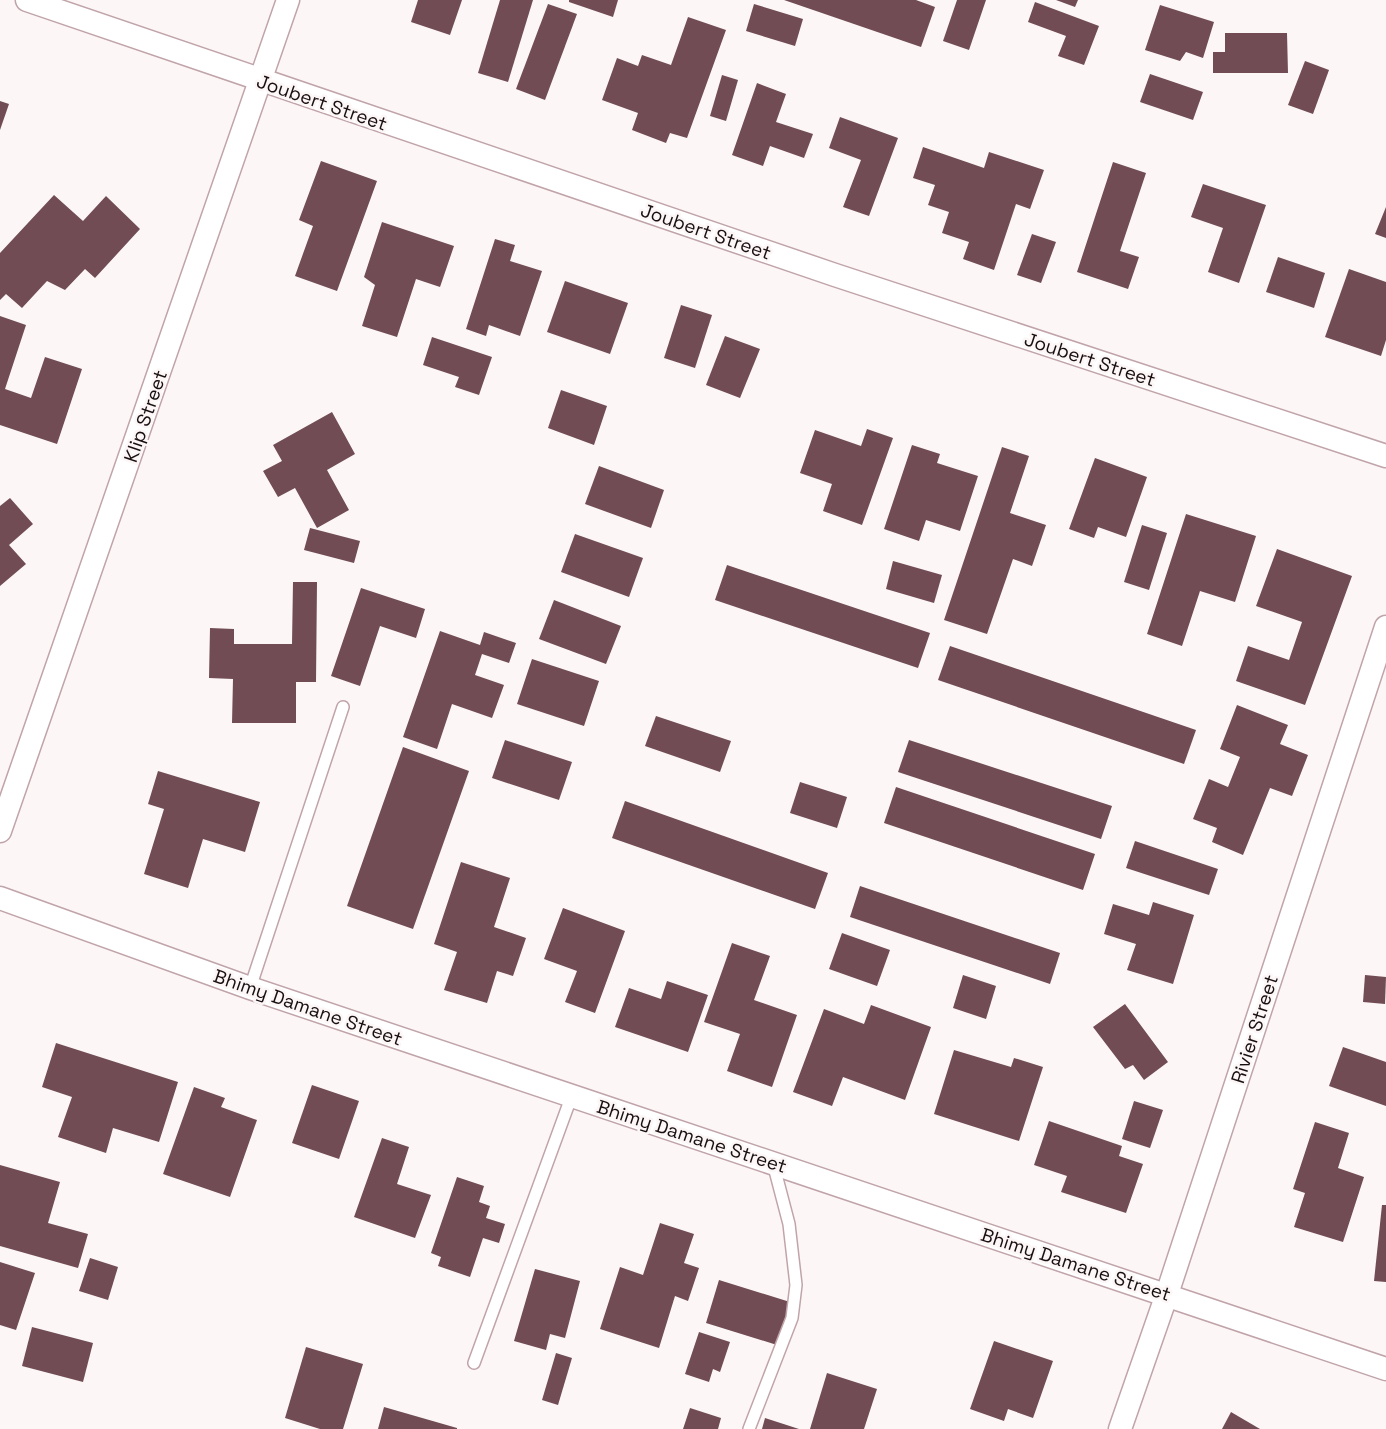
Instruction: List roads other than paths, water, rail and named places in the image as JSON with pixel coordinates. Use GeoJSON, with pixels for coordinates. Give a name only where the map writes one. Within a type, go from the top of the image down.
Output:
{"type":"FeatureCollection","features":[{"type":"Feature","properties":{"kind":"street","name":"Joubert Street"},"geometry":{"type":"LineString","coordinates":[[27,0],[835,275],[1386,456]]}},
{"type":"Feature","properties":{"kind":"street","name":"Klip Street"},"geometry":{"type":"LineString","coordinates":[[0,831],[288,0]]}},
{"type":"Feature","properties":{"kind":"street","name":"Rivier Street"},"geometry":{"type":"LineString","coordinates":[[1120,1429],[1167,1294],[1386,627]]}},
{"type":"Feature","properties":{"kind":"street","name":"Bhimy Damane Street"},"geometry":{"type":"LineString","coordinates":[[0,898],[250,988],[1386,1369]]}},
{"type":"Feature","properties":{"kind":"lane"},"geometry":{"type":"LineString","coordinates":[[250,988],[343,707]]}},
{"type":"Feature","properties":{"kind":"lane"},"geometry":{"type":"LineString","coordinates":[[474,1363],[572,1095]]}},
{"type":"Feature","properties":{"kind":"lane"},"geometry":{"type":"LineString","coordinates":[[749,1429],[792,1318],[796,1285],[789,1224],[773,1163]]}}]}
